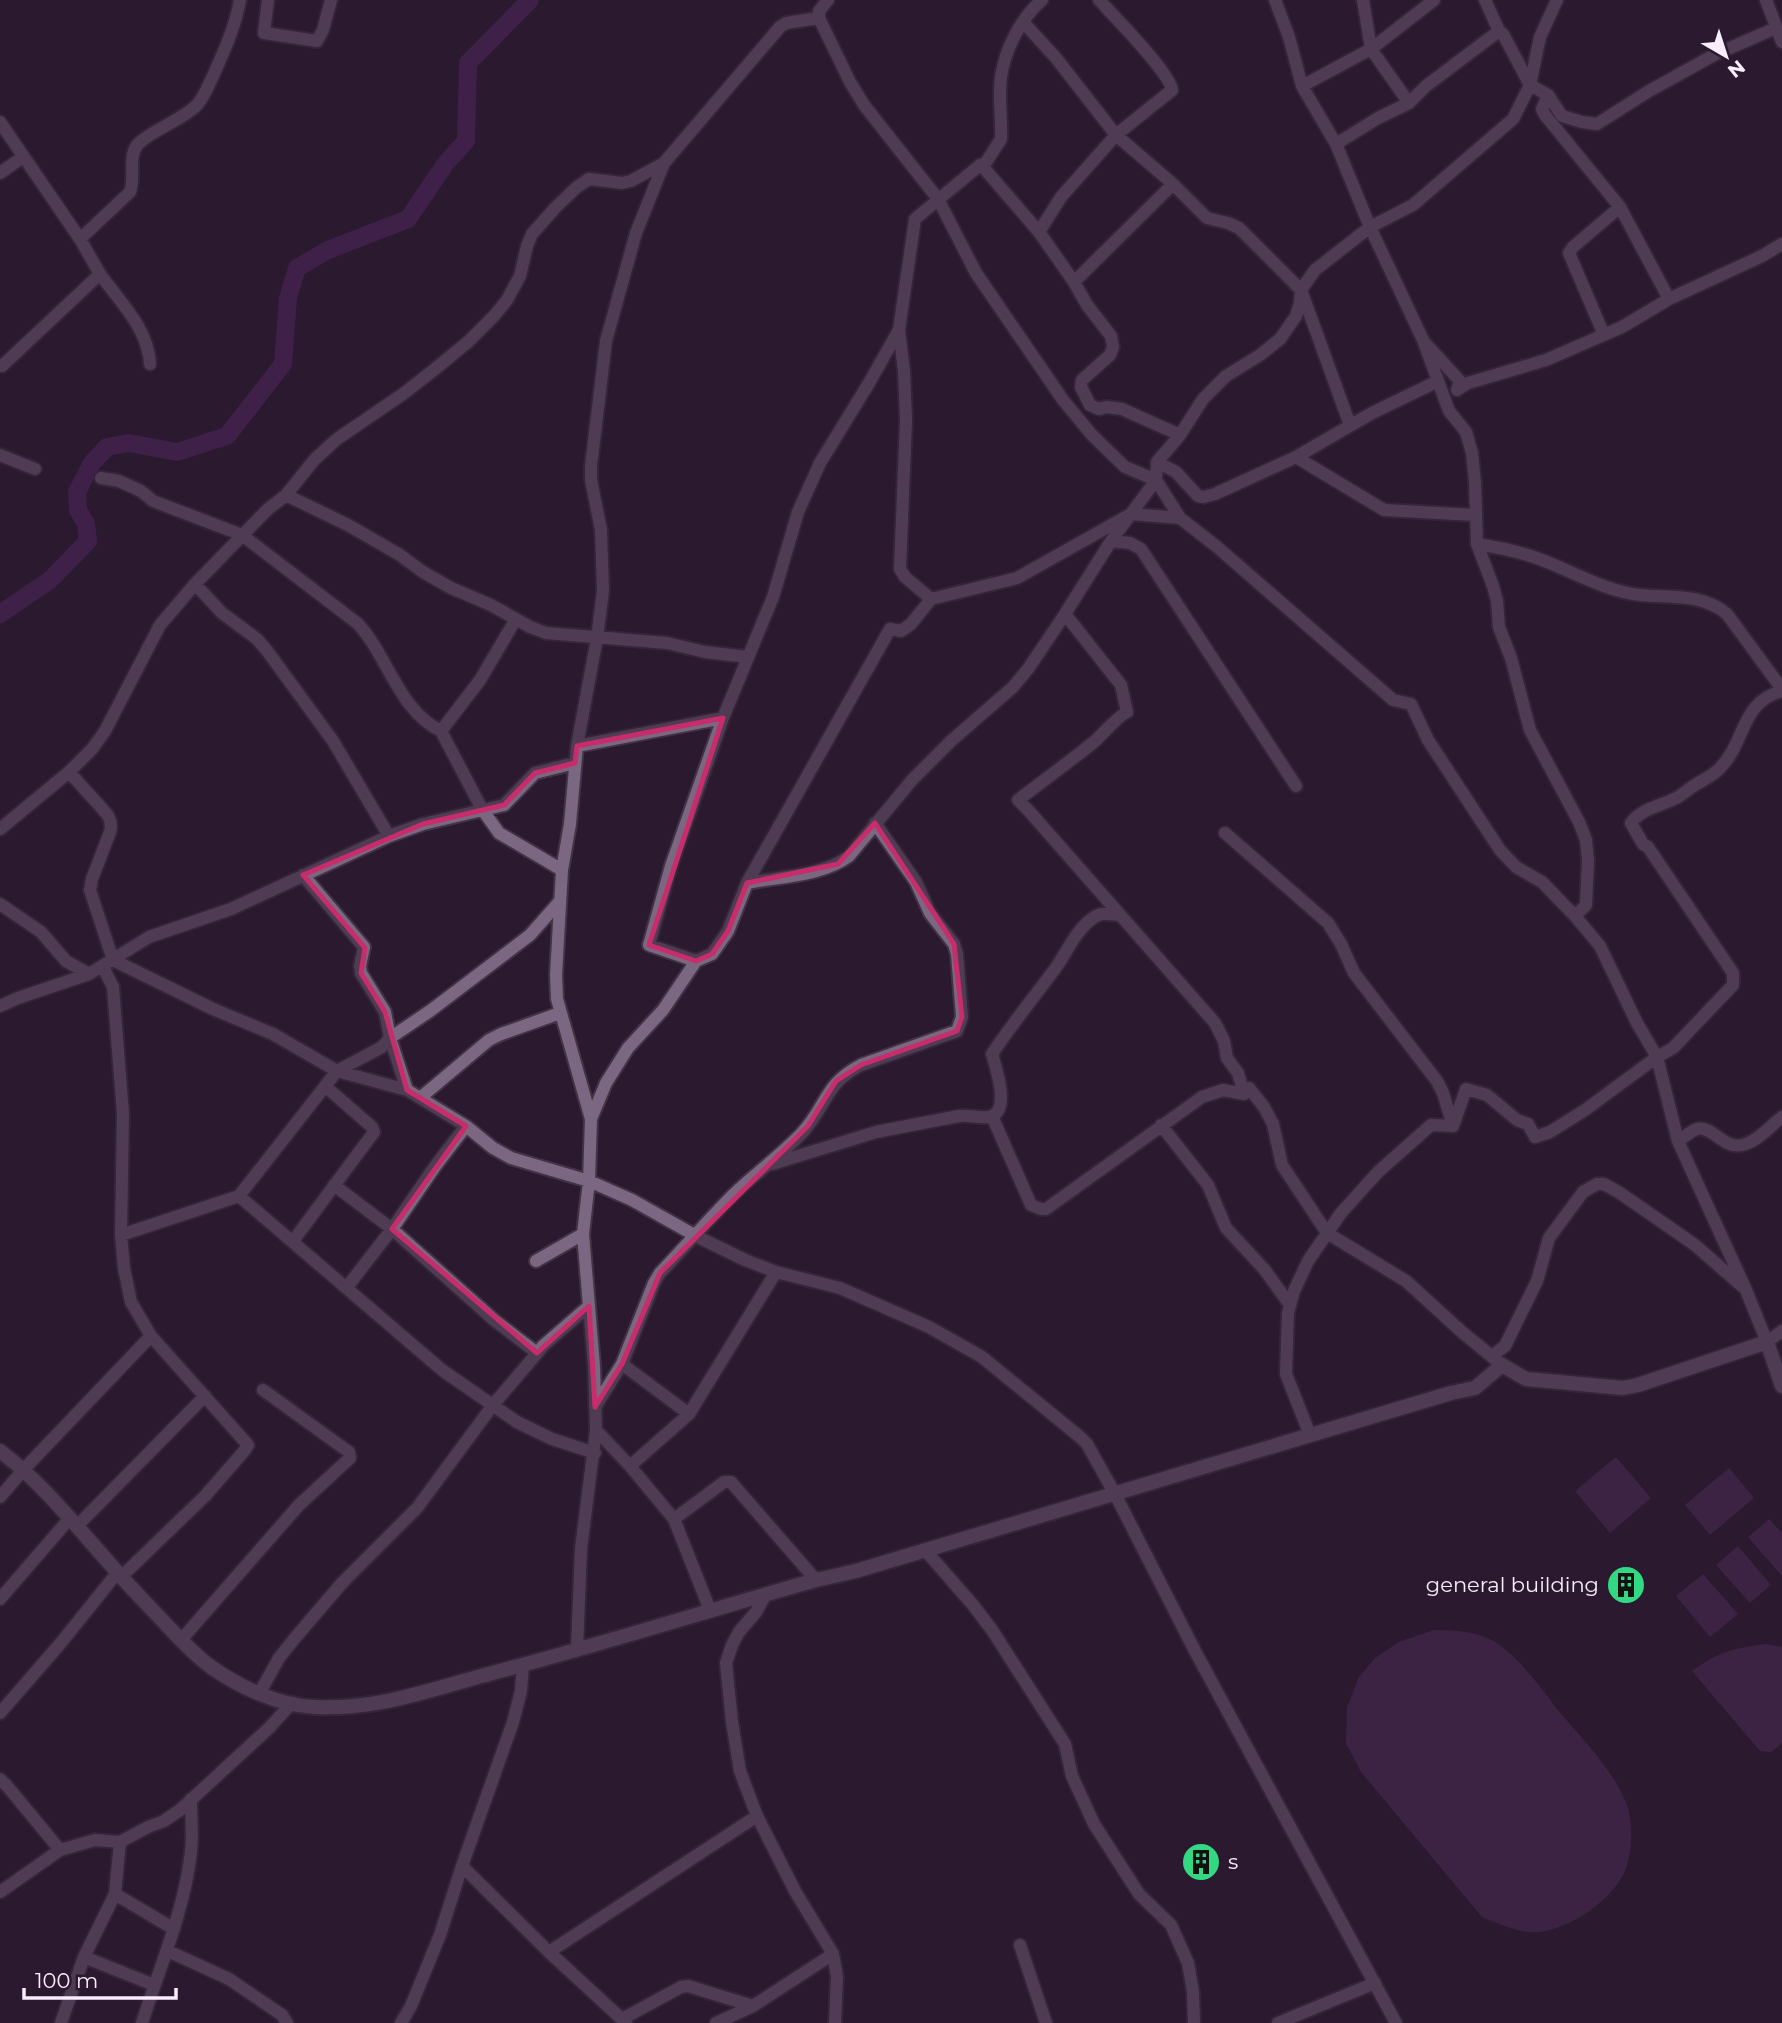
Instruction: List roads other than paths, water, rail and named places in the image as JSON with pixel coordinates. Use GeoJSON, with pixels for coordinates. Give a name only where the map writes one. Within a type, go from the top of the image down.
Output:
{"type":"FeatureCollection","features":[{"type":"Feature","properties":{"kind":"street"},"geometry":{"type":"LineString","coordinates":[[80,239],[130,192],[133,186],[132,157],[138,145],[191,110],[202,98],[228,44],[237,20],[240,0]]}},
{"type":"Feature","properties":{"kind":"street"},"geometry":{"type":"LineString","coordinates":[[268,0],[264,33],[317,41],[323,30],[331,0]]}},
{"type":"Feature","properties":{"kind":"street"},"geometry":{"type":"LineString","coordinates":[[828,0],[819,11],[819,19],[850,82],[864,105],[938,199],[976,273],[1063,400],[1092,435],[1125,467],[1156,480],[1180,519],[1393,700],[1411,704],[1427,740],[1500,850],[1516,867],[1542,882],[1600,946],[1637,1023],[1657,1057],[1678,1141],[1746,1290],[1782,1386]]}},
{"type":"Feature","properties":{"kind":"street"},"geometry":{"type":"LineString","coordinates":[[931,599],[905,577],[900,569],[906,420],[899,330],[915,219],[980,166],[983,167],[1001,139],[1001,78],[1013,40],[1030,11],[1042,0]]}},
{"type":"Feature","properties":{"kind":"street"},"geometry":{"type":"LineString","coordinates":[[1039,232],[1061,197],[1116,135],[1170,93],[1172,86],[1099,0]]}},
{"type":"Feature","properties":{"kind":"street"},"geometry":{"type":"LineString","coordinates":[[1275,0],[1289,37],[1302,86],[1336,144],[1370,227],[1423,340],[1436,382],[1449,411],[1466,432],[1472,453],[1475,482],[1477,544],[1497,601],[1499,627],[1511,658],[1530,730],[1579,822],[1586,841],[1586,905],[1575,916]]}},
{"type":"Feature","properties":{"kind":"street"},"geometry":{"type":"LineString","coordinates":[[1363,0],[1371,50],[1409,103]]}},
{"type":"Feature","properties":{"kind":"street"},"geometry":{"type":"LineString","coordinates":[[1302,86],[1371,50],[1434,0]]}},
{"type":"Feature","properties":{"kind":"street"},"geometry":{"type":"LineString","coordinates":[[1485,0],[1499,31],[1531,85],[1548,95],[1562,116],[1597,124],[1716,54],[1776,27]]}},
{"type":"Feature","properties":{"kind":"street"},"geometry":{"type":"LineString","coordinates":[[747,883],[823,869],[838,864],[849,856],[912,780],[950,741],[1013,687],[1065,614],[1111,541],[1156,480],[1157,463],[1180,435],[1203,399],[1217,384],[1280,339],[1296,316],[1301,290],[1314,270],[1370,227],[1413,205],[1513,119],[1531,85],[1541,37],[1557,0]]}},
{"type":"Feature","properties":{"kind":"street"},"geometry":{"type":"LineString","coordinates":[[1766,0],[1782,42]]}},
{"type":"Feature","properties":{"kind":"street"},"geometry":{"type":"LineString","coordinates":[[577,1649],[581,1549],[596,1430],[583,1234],[589,1181],[591,1119],[560,1013],[556,975],[562,870],[570,824],[577,746],[603,591],[601,530],[591,480],[591,466],[606,341],[636,233],[664,163],[780,27],[786,23],[819,19]]}},
{"type":"Feature","properties":{"kind":"street"},"geometry":{"type":"LineString","coordinates":[[1024,23],[1056,58],[1116,135],[1207,218],[1239,228],[1301,290],[1350,425]]}},
{"type":"Feature","properties":{"kind":"street"},"geometry":{"type":"LineString","coordinates":[[1336,144],[1378,118],[1409,103],[1426,86],[1499,31]]}},
{"type":"Feature","properties":{"kind":"street"},"geometry":{"type":"LineString","coordinates":[[1548,95],[1542,109],[1545,116],[1620,207],[1669,299]]}},
{"type":"Feature","properties":{"kind":"street"},"geometry":{"type":"LineString","coordinates":[[0,122],[80,239],[100,274],[144,335],[150,364]]}},
{"type":"Feature","properties":{"kind":"street"},"geometry":{"type":"LineString","coordinates":[[0,173],[23,157]]}},
{"type":"Feature","properties":{"kind":"street"},"geometry":{"type":"LineString","coordinates":[[0,829],[69,772],[92,749],[105,731],[160,625],[242,535],[286,495],[315,459],[337,439],[424,378],[469,341],[494,316],[507,300],[520,276],[532,234],[577,187],[589,179],[622,183],[631,181],[664,163]]}},
{"type":"Feature","properties":{"kind":"street"},"geometry":{"type":"LineString","coordinates":[[983,167],[1039,232],[1111,336],[1113,347],[1110,355],[1083,380],[1081,387],[1090,405],[1099,409],[1122,409],[1180,435]]}},
{"type":"Feature","properties":{"kind":"street"},"geometry":{"type":"LineString","coordinates":[[1074,282],[1172,184]]}},
{"type":"Feature","properties":{"kind":"street"},"geometry":{"type":"LineString","coordinates":[[1604,335],[1569,253],[1620,207]]}},
{"type":"Feature","properties":{"kind":"street"},"geometry":{"type":"LineString","coordinates":[[1423,340],[1460,381],[1457,390],[1468,383],[1546,360],[1622,327],[1669,299],[1782,244]]}},
{"type":"Feature","properties":{"kind":"street"},"geometry":{"type":"LineString","coordinates":[[1,370],[100,274]]}},
{"type":"Feature","properties":{"kind":"street"},"geometry":{"type":"LineString","coordinates":[[696,961],[649,945],[671,866],[723,718],[773,597],[798,512],[820,463],[899,330]]}},
{"type":"Feature","properties":{"kind":"street"},"geometry":{"type":"LineString","coordinates":[[1157,463],[1176,472],[1194,493],[1203,497],[1215,494],[1296,457],[1350,425],[1436,382]]}},
{"type":"Feature","properties":{"kind":"street"},"geometry":{"type":"LineString","coordinates":[[0,455],[34,469]]}},
{"type":"Feature","properties":{"kind":"street"},"geometry":{"type":"LineString","coordinates":[[1296,457],[1384,510],[1475,515]]}},
{"type":"Feature","properties":{"kind":"street"},"geometry":{"type":"LineString","coordinates":[[101,478],[119,481],[141,491],[153,501],[242,535],[357,623],[422,718],[441,731],[482,809],[499,833],[562,870]]}},
{"type":"Feature","properties":{"kind":"street"},"geometry":{"type":"LineString","coordinates":[[286,495],[348,525],[451,588],[546,633],[667,643],[705,652],[748,657]]}},
{"type":"Feature","properties":{"kind":"street"},"geometry":{"type":"LineString","coordinates":[[591,1119],[606,1083],[628,1048],[663,1010],[696,961],[712,954],[728,931],[747,883],[890,629],[901,631],[911,624],[931,599],[1017,578],[1131,514],[1180,519]]}},
{"type":"Feature","properties":{"kind":"street"},"geometry":{"type":"LineString","coordinates":[[1111,541],[1130,543],[1141,549],[1296,786]]}},
{"type":"Feature","properties":{"kind":"street"},"geometry":{"type":"LineString","coordinates":[[1453,1126],[1466,1088],[1487,1095],[1517,1120],[1528,1124],[1535,1137],[1550,1132],[1673,1048],[1733,985],[1733,972],[1648,847],[1643,844],[1632,822],[1638,815],[1673,800],[1693,785],[1710,778],[1729,760],[1756,704],[1768,695],[1782,690],[1727,614],[1719,607],[1686,597],[1618,591],[1535,557],[1477,544]]}},
{"type":"Feature","properties":{"kind":"street"},"geometry":{"type":"LineString","coordinates":[[195,584],[268,652],[333,741],[389,836]]}},
{"type":"Feature","properties":{"kind":"street"},"geometry":{"type":"LineString","coordinates":[[1065,614],[1121,685],[1126,712],[1092,743],[1018,800],[1214,1023],[1224,1041],[1227,1058],[1238,1073],[1244,1094]]}},
{"type":"Feature","properties":{"kind":"street"},"geometry":{"type":"LineString","coordinates":[[441,731],[480,680],[516,620]]}},
{"type":"Feature","properties":{"kind":"street"},"geometry":{"type":"LineString","coordinates":[[577,746],[723,718]]}},
{"type":"Feature","properties":{"kind":"street"},"geometry":{"type":"LineString","coordinates":[[0,1006],[89,974],[149,937],[232,909],[389,836],[423,824],[504,805],[535,773],[575,763]]}},
{"type":"Feature","properties":{"kind":"street"},"geometry":{"type":"LineString","coordinates":[[0,1713],[119,1575],[205,1496],[247,1448],[244,1440],[151,1336],[131,1302],[121,1235],[123,1114],[113,987],[90,890],[111,825],[110,819],[69,772]]}},
{"type":"Feature","properties":{"kind":"street"},"geometry":{"type":"LineString","coordinates":[[595,1408],[622,1364],[660,1273],[736,1192],[808,1126],[829,1090],[846,1073],[957,1031],[962,1017],[954,944],[930,913],[916,882],[875,823]]}},
{"type":"Feature","properties":{"kind":"street"},"geometry":{"type":"LineString","coordinates":[[1225,833],[1328,923],[1354,973],[1437,1081],[1453,1126]]}},
{"type":"Feature","properties":{"kind":"street"},"geometry":{"type":"LineString","coordinates":[[303,875],[364,947],[361,973],[385,1012],[390,1038],[407,1090]]}},
{"type":"Feature","properties":{"kind":"street"},"geometry":{"type":"LineString","coordinates":[[121,1235],[239,1196],[337,1071],[382,1047],[390,1038],[530,935],[560,901]]}},
{"type":"Feature","properties":{"kind":"street"},"geometry":{"type":"LineString","coordinates":[[0,904],[41,932],[66,961],[89,974]]}},
{"type":"Feature","properties":{"kind":"street"},"geometry":{"type":"LineString","coordinates":[[768,1165],[876,1132],[959,1116],[992,1116],[998,1110],[1001,1092],[992,1055],[1059,963],[1077,933],[1102,913],[1118,915]]}},
{"type":"Feature","properties":{"kind":"street"},"geometry":{"type":"LineString","coordinates":[[108,963],[273,1034],[337,1071],[407,1090],[466,1126],[493,1148],[511,1158],[589,1181],[632,1200],[745,1260],[776,1272],[840,1288],[929,1327],[982,1357],[1080,1437],[1087,1444],[1115,1494],[1195,1651],[1396,2023]]}},
{"type":"Feature","properties":{"kind":"street"},"geometry":{"type":"LineString","coordinates":[[420,1098],[489,1040],[560,1013]]}},
{"type":"Feature","properties":{"kind":"street"},"geometry":{"type":"LineString","coordinates":[[293,1241],[374,1132],[372,1127],[325,1086]]}},
{"type":"Feature","properties":{"kind":"street"},"geometry":{"type":"LineString","coordinates":[[1244,1094],[1249,1088],[1264,1107],[1273,1124],[1282,1165],[1327,1233],[1406,1281],[1497,1361],[1526,1379],[1623,1388],[1767,1342],[1782,1331]]}},
{"type":"Feature","properties":{"kind":"street"},"geometry":{"type":"LineString","coordinates":[[992,1116],[1028,1200],[1031,1205],[1046,1209],[1208,1093],[1223,1090],[1244,1094]]}},
{"type":"Feature","properties":{"kind":"street"},"geometry":{"type":"LineString","coordinates":[[1678,1141],[1697,1129],[1706,1129],[1724,1142],[1742,1145],[1752,1141],[1782,1117]]}},
{"type":"Feature","properties":{"kind":"street"},"geometry":{"type":"LineString","coordinates":[[1161,1125],[1208,1185],[1226,1228],[1264,1269],[1290,1305]]}},
{"type":"Feature","properties":{"kind":"street"},"geometry":{"type":"LineString","coordinates":[[1310,1435],[1286,1374],[1285,1359],[1290,1305],[1307,1261],[1355,1196],[1401,1150],[1431,1125],[1453,1126]]}},
{"type":"Feature","properties":{"kind":"street"},"geometry":{"type":"LineString","coordinates":[[347,1287],[393,1229],[466,1126]]}},
{"type":"Feature","properties":{"kind":"street"},"geometry":{"type":"LineString","coordinates":[[0,1451],[24,1469],[119,1575],[181,1640],[211,1667],[259,1694],[291,1704],[341,1707],[376,1704],[856,1571],[1451,1392],[1475,1388],[1497,1361],[1538,1281],[1549,1238],[1583,1192],[1597,1184],[1604,1184],[1620,1193],[1695,1245],[1746,1290]]}},
{"type":"Feature","properties":{"kind":"street"},"geometry":{"type":"LineString","coordinates":[[334,1185],[393,1229],[494,1320],[537,1353]]}},
{"type":"Feature","properties":{"kind":"street"},"geometry":{"type":"LineString","coordinates":[[239,1196],[442,1370],[517,1422],[595,1453]]}},
{"type":"Feature","properties":{"kind":"street"},"geometry":{"type":"LineString","coordinates":[[536,1261],[583,1234]]}},
{"type":"Feature","properties":{"kind":"street"},"geometry":{"type":"LineString","coordinates":[[630,1466],[689,1414],[776,1272]]}},
{"type":"Feature","properties":{"kind":"street"},"geometry":{"type":"LineString","coordinates":[[259,1694],[279,1658],[342,1583],[417,1508],[493,1405],[537,1353],[589,1306]]}},
{"type":"Feature","properties":{"kind":"street"},"geometry":{"type":"LineString","coordinates":[[0,1497],[151,1336]]}},
{"type":"Feature","properties":{"kind":"street"},"geometry":{"type":"LineString","coordinates":[[622,1364],[689,1414]]}},
{"type":"Feature","properties":{"kind":"street"},"geometry":{"type":"LineString","coordinates":[[181,1640],[299,1505],[350,1458],[349,1452],[263,1390]]}},
{"type":"Feature","properties":{"kind":"street"},"geometry":{"type":"LineString","coordinates":[[0,1598],[73,1522],[205,1396]]}},
{"type":"Feature","properties":{"kind":"street"},"geometry":{"type":"LineString","coordinates":[[596,1430],[674,1519],[710,1610]]}},
{"type":"Feature","properties":{"kind":"street"},"geometry":{"type":"LineString","coordinates":[[674,1519],[724,1482],[731,1482],[816,1580]]}},
{"type":"Feature","properties":{"kind":"street"},"geometry":{"type":"LineString","coordinates":[[926,1550],[992,1630],[1065,1744],[1072,1776],[1094,1824],[1139,1894],[1171,1925],[1188,1963],[1194,2023]]}},
{"type":"Feature","properties":{"kind":"street"},"geometry":{"type":"LineString","coordinates":[[766,1594],[739,1632],[726,1662],[732,1722],[740,1771],[757,1816],[795,1891],[833,1954],[837,1976],[835,2023]]}},
{"type":"Feature","properties":{"kind":"street"},"geometry":{"type":"LineString","coordinates":[[401,2023],[411,2006],[440,1935],[513,1722],[521,1691],[523,1665]]}},
{"type":"Feature","properties":{"kind":"street"},"geometry":{"type":"LineString","coordinates":[[1,1890],[60,1850],[95,1840],[120,1842],[164,1821],[180,1810],[269,1728],[291,1704]]}},
{"type":"Feature","properties":{"kind":"street"},"geometry":{"type":"LineString","coordinates":[[0,1780],[60,1850]]}},
{"type":"Feature","properties":{"kind":"street"},"geometry":{"type":"LineString","coordinates":[[142,2023],[168,1951],[185,1886],[192,1850],[191,1798]]}},
{"type":"Feature","properties":{"kind":"street"},"geometry":{"type":"LineString","coordinates":[[549,1952],[757,1816]]}},
{"type":"Feature","properties":{"kind":"street"},"geometry":{"type":"LineString","coordinates":[[63,2023],[84,1957],[115,1894],[120,1842]]}},
{"type":"Feature","properties":{"kind":"street"},"geometry":{"type":"LineString","coordinates":[[462,1866],[624,2021],[681,1987],[688,1986],[753,2006]]}},
{"type":"Feature","properties":{"kind":"street"},"geometry":{"type":"LineString","coordinates":[[115,1894],[174,1929]]}},
{"type":"Feature","properties":{"kind":"street"},"geometry":{"type":"LineString","coordinates":[[1020,1945],[1046,2023]]}},
{"type":"Feature","properties":{"kind":"street"},"geometry":{"type":"LineString","coordinates":[[168,1951],[229,1979],[282,2015],[288,2023]]}},
{"type":"Feature","properties":{"kind":"street"},"geometry":{"type":"LineString","coordinates":[[716,2023],[753,2006],[833,1954]]}},
{"type":"Feature","properties":{"kind":"street"},"geometry":{"type":"LineString","coordinates":[[84,1957],[154,1985]]}},
{"type":"Feature","properties":{"kind":"street"},"geometry":{"type":"LineString","coordinates":[[1278,2023],[1375,1983]]}},
{"type":"Feature","properties":{"kind":"waterway"},"geometry":{"type":"LineString","coordinates":[[0,614],[50,580],[88,541],[86,524],[78,510],[77,492],[92,463],[107,447],[129,443],[177,452],[227,436],[283,364],[288,298],[297,268],[328,250],[408,219],[446,163],[466,141],[468,63],[530,0]]}},
{"type":"Feature","properties":{"kind":"place","name":"general building"},"geometry":{"type":"Point","coordinates":[1626,1585]}},
{"type":"Feature","properties":{"kind":"place","name":"s"},"geometry":{"type":"Point","coordinates":[1201,1862]}}]}
